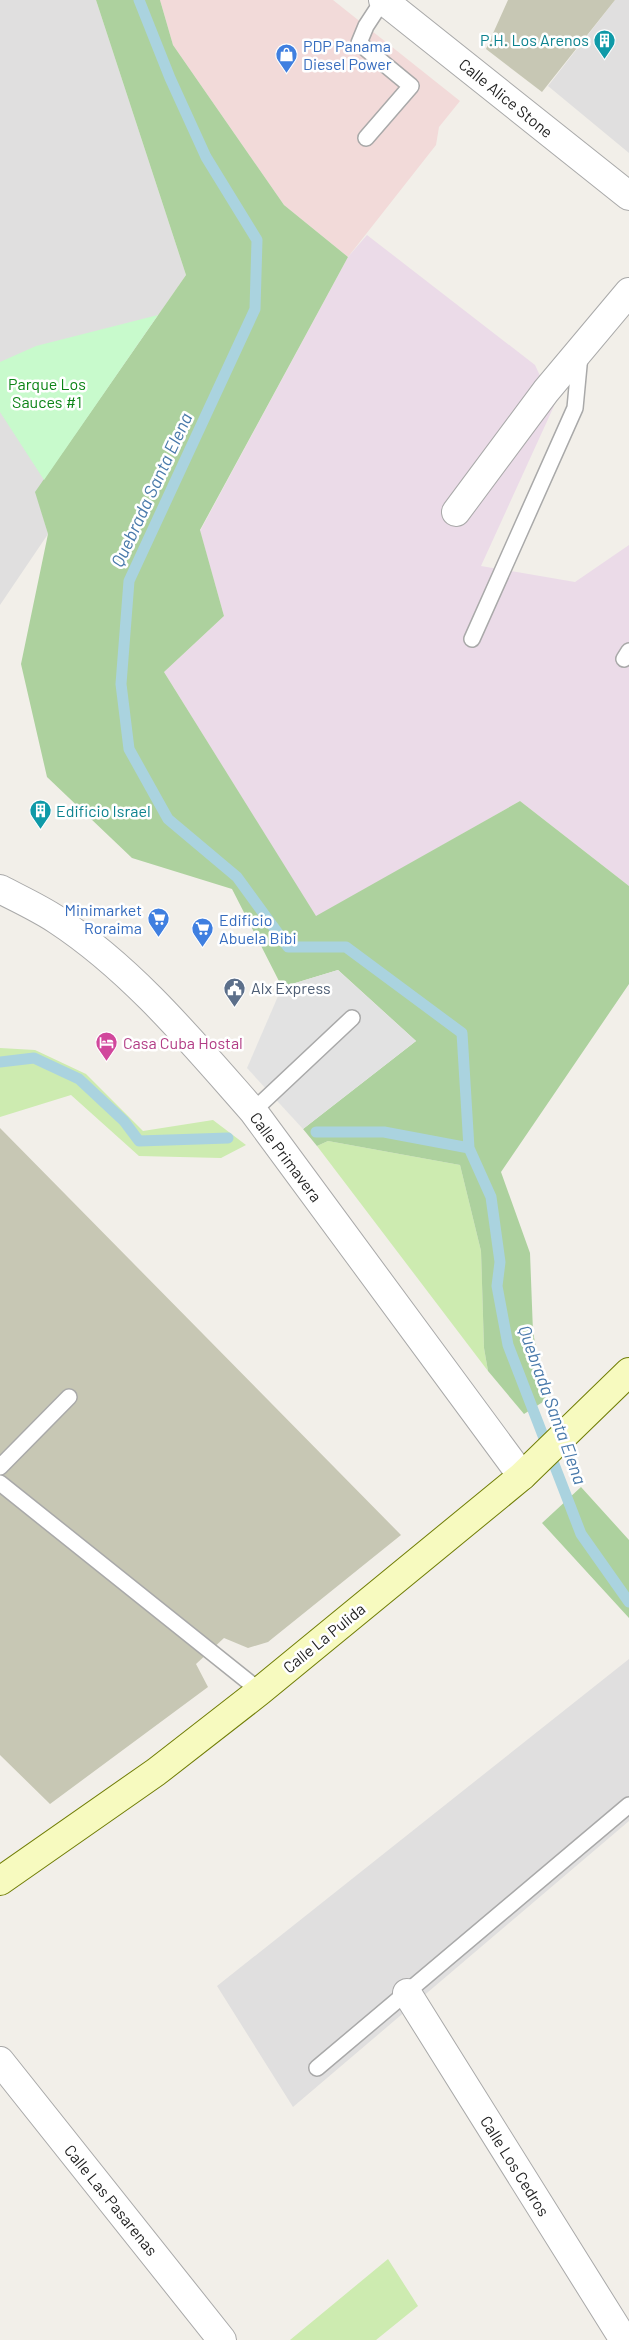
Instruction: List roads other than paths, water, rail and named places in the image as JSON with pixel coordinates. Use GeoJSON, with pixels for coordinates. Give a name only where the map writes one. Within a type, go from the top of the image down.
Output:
{"type":"FeatureCollection","features":[{"type":"Feature","properties":{"kind":"main road","name":"Calle La Pulida"},"geometry":{"type":"LineString","coordinates":[[0,1881],[156,1772],[260,1691],[522,1476],[583,1419],[629,1372]]}},
{"type":"Feature","properties":{"kind":"street","name":"Calle Alice Stone"},"geometry":{"type":"LineString","coordinates":[[383,0],[629,196]]}},
{"type":"Feature","properties":{"kind":"street"},"geometry":{"type":"LineString","coordinates":[[456,512],[546,391],[629,292]]}},
{"type":"Feature","properties":{"kind":"street","name":"Calle Primavera"},"geometry":{"type":"LineString","coordinates":[[0,888],[56,919],[95,948],[154,1002],[253,1111],[522,1476]]}},
{"type":"Feature","properties":{"kind":"street","name":"Calle Los Cedros"},"geometry":{"type":"LineString","coordinates":[[407,1993],[624,2340]]}},
{"type":"Feature","properties":{"kind":"street","name":"Calle Las Pasarenas"},"geometry":{"type":"LineString","coordinates":[[0,2061],[222,2340]]}},
{"type":"Feature","properties":{"kind":"lane"},"geometry":{"type":"LineString","coordinates":[[366,138],[411,86],[359,42],[366,26],[383,0]]}},
{"type":"Feature","properties":{"kind":"lane"},"geometry":{"type":"LineString","coordinates":[[472,639],[575,408],[580,351]]}},
{"type":"Feature","properties":{"kind":"lane"},"geometry":{"type":"LineString","coordinates":[[253,1111],[352,1018]]}},
{"type":"Feature","properties":{"kind":"lane"},"geometry":{"type":"LineString","coordinates":[[0,1467],[69,1397]]}},
{"type":"Feature","properties":{"kind":"lane"},"geometry":{"type":"LineString","coordinates":[[0,1483],[260,1691]]}},
{"type":"Feature","properties":{"kind":"lane"},"geometry":{"type":"LineString","coordinates":[[317,2068],[629,1805]]}},
{"type":"Feature","properties":{"kind":"waterway","name":"Quebrada Santa Elena"},"geometry":{"type":"LineString","coordinates":[[139,0],[170,78],[206,157],[257,240],[255,309],[129,581],[121,684],[129,749],[168,819],[237,877],[288,947],[346,947],[462,1033],[469,1148],[491,1197],[500,1262],[497,1286],[508,1345],[581,1534],[629,1602]]}},
{"type":"Feature","properties":{"kind":"waterway"},"geometry":{"type":"LineString","coordinates":[[0,1062],[34,1058],[79,1079],[124,1121],[139,1141],[228,1138]]}},
{"type":"Feature","properties":{"kind":"waterway"},"geometry":{"type":"LineString","coordinates":[[316,1132],[384,1132],[469,1148]]}},
{"type":"Feature","properties":{"kind":"place","name":"P.H. Los Arenos"},"geometry":{"type":"Point","coordinates":[605,59]}},
{"type":"Feature","properties":{"kind":"place","name":"PDP Panama Diesel Power"},"geometry":{"type":"Point","coordinates":[287,74]}},
{"type":"Feature","properties":{"kind":"place","name":"Edificio Israel"},"geometry":{"type":"Point","coordinates":[40,830]}},
{"type":"Feature","properties":{"kind":"place","name":"Minimarket Roraima"},"geometry":{"type":"Point","coordinates":[158,938]}},
{"type":"Feature","properties":{"kind":"place","name":"Edificio Abuela Bibi"},"geometry":{"type":"Point","coordinates":[203,948]}},
{"type":"Feature","properties":{"kind":"place","name":"Alx Express"},"geometry":{"type":"Point","coordinates":[235,1007]}},
{"type":"Feature","properties":{"kind":"place","name":"Casa Cuba Hostal"},"geometry":{"type":"Point","coordinates":[107,1062]}},
{"type":"Feature","properties":{"kind":"park label","name":"Parque Los Sauces #1"},"geometry":{"type":"Point","coordinates":[47,393]}}]}
